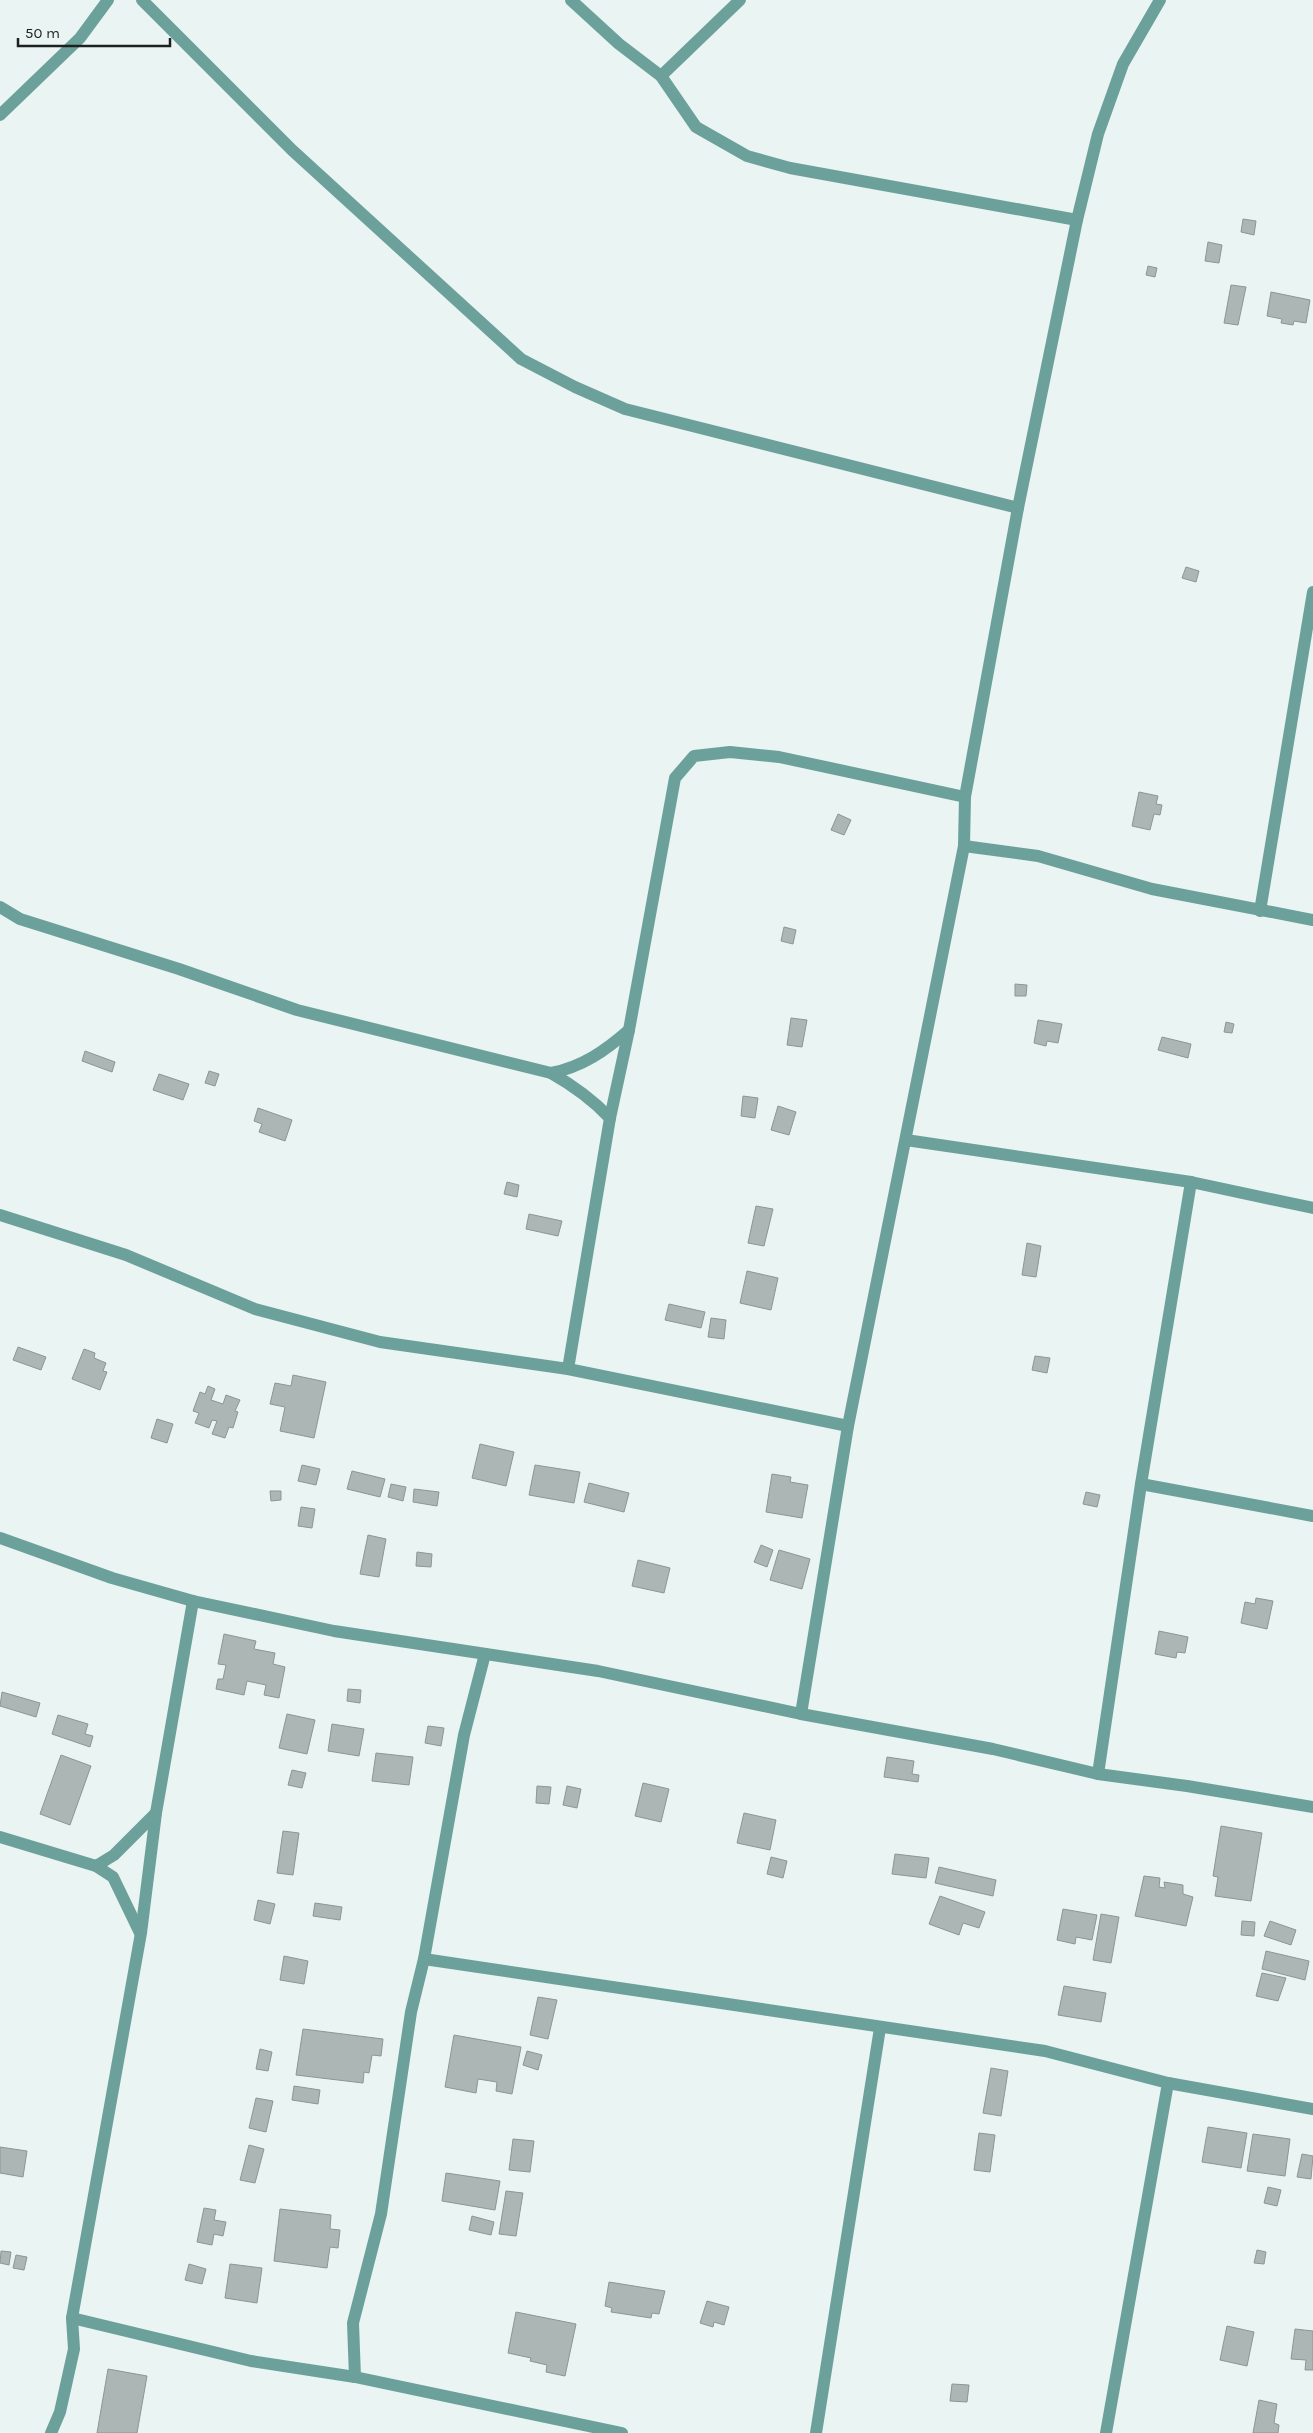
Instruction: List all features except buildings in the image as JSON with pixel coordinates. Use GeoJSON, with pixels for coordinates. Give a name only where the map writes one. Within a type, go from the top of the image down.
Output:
{"type":"FeatureCollection","features":[{"type":"Feature","properties":{"kind":"street"},"geometry":{"type":"LineString","coordinates":[[0,115],[80,38],[108,0]]}},
{"type":"Feature","properties":{"kind":"street"},"geometry":{"type":"LineString","coordinates":[[142,0],[292,150],[521,359],[575,387],[625,409],[1018,508]]}},
{"type":"Feature","properties":{"kind":"street"},"geometry":{"type":"LineString","coordinates":[[571,0],[619,44],[661,76],[696,127],[747,156],[790,168],[1077,220]]}},
{"type":"Feature","properties":{"kind":"street"},"geometry":{"type":"LineString","coordinates":[[661,76],[740,0]]}},
{"type":"Feature","properties":{"kind":"street"},"geometry":{"type":"LineString","coordinates":[[801,1714],[848,1426],[964,846],[965,797],[1018,508],[1077,220],[1098,134],[1123,64],[1160,0]]}},
{"type":"Feature","properties":{"kind":"street"},"geometry":{"type":"LineString","coordinates":[[1260,911],[1313,592]]}},
{"type":"Feature","properties":{"kind":"street"},"geometry":{"type":"LineString","coordinates":[[568,1369],[610,1118],[629,1030],[675,778],[694,756],[730,752],[779,757],[965,797]]}},
{"type":"Feature","properties":{"kind":"street"},"geometry":{"type":"LineString","coordinates":[[964,846],[1038,856],[1152,889],[1313,920]]}},
{"type":"Feature","properties":{"kind":"street"},"geometry":{"type":"LineString","coordinates":[[0,907],[20,919],[179,969],[298,1010],[551,1073],[579,1090],[610,1118]]}},
{"type":"Feature","properties":{"kind":"street"},"geometry":{"type":"LineString","coordinates":[[551,1073],[572,1069],[595,1057],[629,1030]]}},
{"type":"Feature","properties":{"kind":"street"},"geometry":{"type":"LineString","coordinates":[[906,1140],[1191,1182],[1313,1208]]}},
{"type":"Feature","properties":{"kind":"street"},"geometry":{"type":"LineString","coordinates":[[1098,1774],[1141,1484],[1191,1182]]}},
{"type":"Feature","properties":{"kind":"street"},"geometry":{"type":"LineString","coordinates":[[0,1215],[126,1255],[255,1309],[380,1342],[568,1369],[848,1426]]}},
{"type":"Feature","properties":{"kind":"street"},"geometry":{"type":"LineString","coordinates":[[1141,1484],[1313,1516]]}},
{"type":"Feature","properties":{"kind":"street"},"geometry":{"type":"LineString","coordinates":[[0,1538],[112,1578],[193,1601],[334,1631],[598,1671],[801,1714],[1010,1753],[1098,1774],[1187,1786],[1313,1807]]}},
{"type":"Feature","properties":{"kind":"street"},"geometry":{"type":"LineString","coordinates":[[51,2433],[60,2412],[74,2349],[72,2318],[140,1933],[156,1813],[193,1601]]}},
{"type":"Feature","properties":{"kind":"street"},"geometry":{"type":"LineString","coordinates":[[355,2378],[353,2323],[381,2214],[411,2012],[424,1959],[464,1735],[485,1654]]}},
{"type":"Feature","properties":{"kind":"street"},"geometry":{"type":"LineString","coordinates":[[96,1866],[120,1850],[156,1813]]}},
{"type":"Feature","properties":{"kind":"street"},"geometry":{"type":"LineString","coordinates":[[0,1837],[96,1866],[113,1878],[140,1933]]}},
{"type":"Feature","properties":{"kind":"street"},"geometry":{"type":"LineString","coordinates":[[424,1959],[880,2028],[1046,2051],[1168,2083],[1313,2110]]}},
{"type":"Feature","properties":{"kind":"street"},"geometry":{"type":"LineString","coordinates":[[816,2433],[880,2028]]}},
{"type":"Feature","properties":{"kind":"street"},"geometry":{"type":"LineString","coordinates":[[1106,2433],[1168,2083]]}},
{"type":"Feature","properties":{"kind":"street"},"geometry":{"type":"LineString","coordinates":[[72,2318],[251,2361],[355,2378],[622,2433]]}}]}
